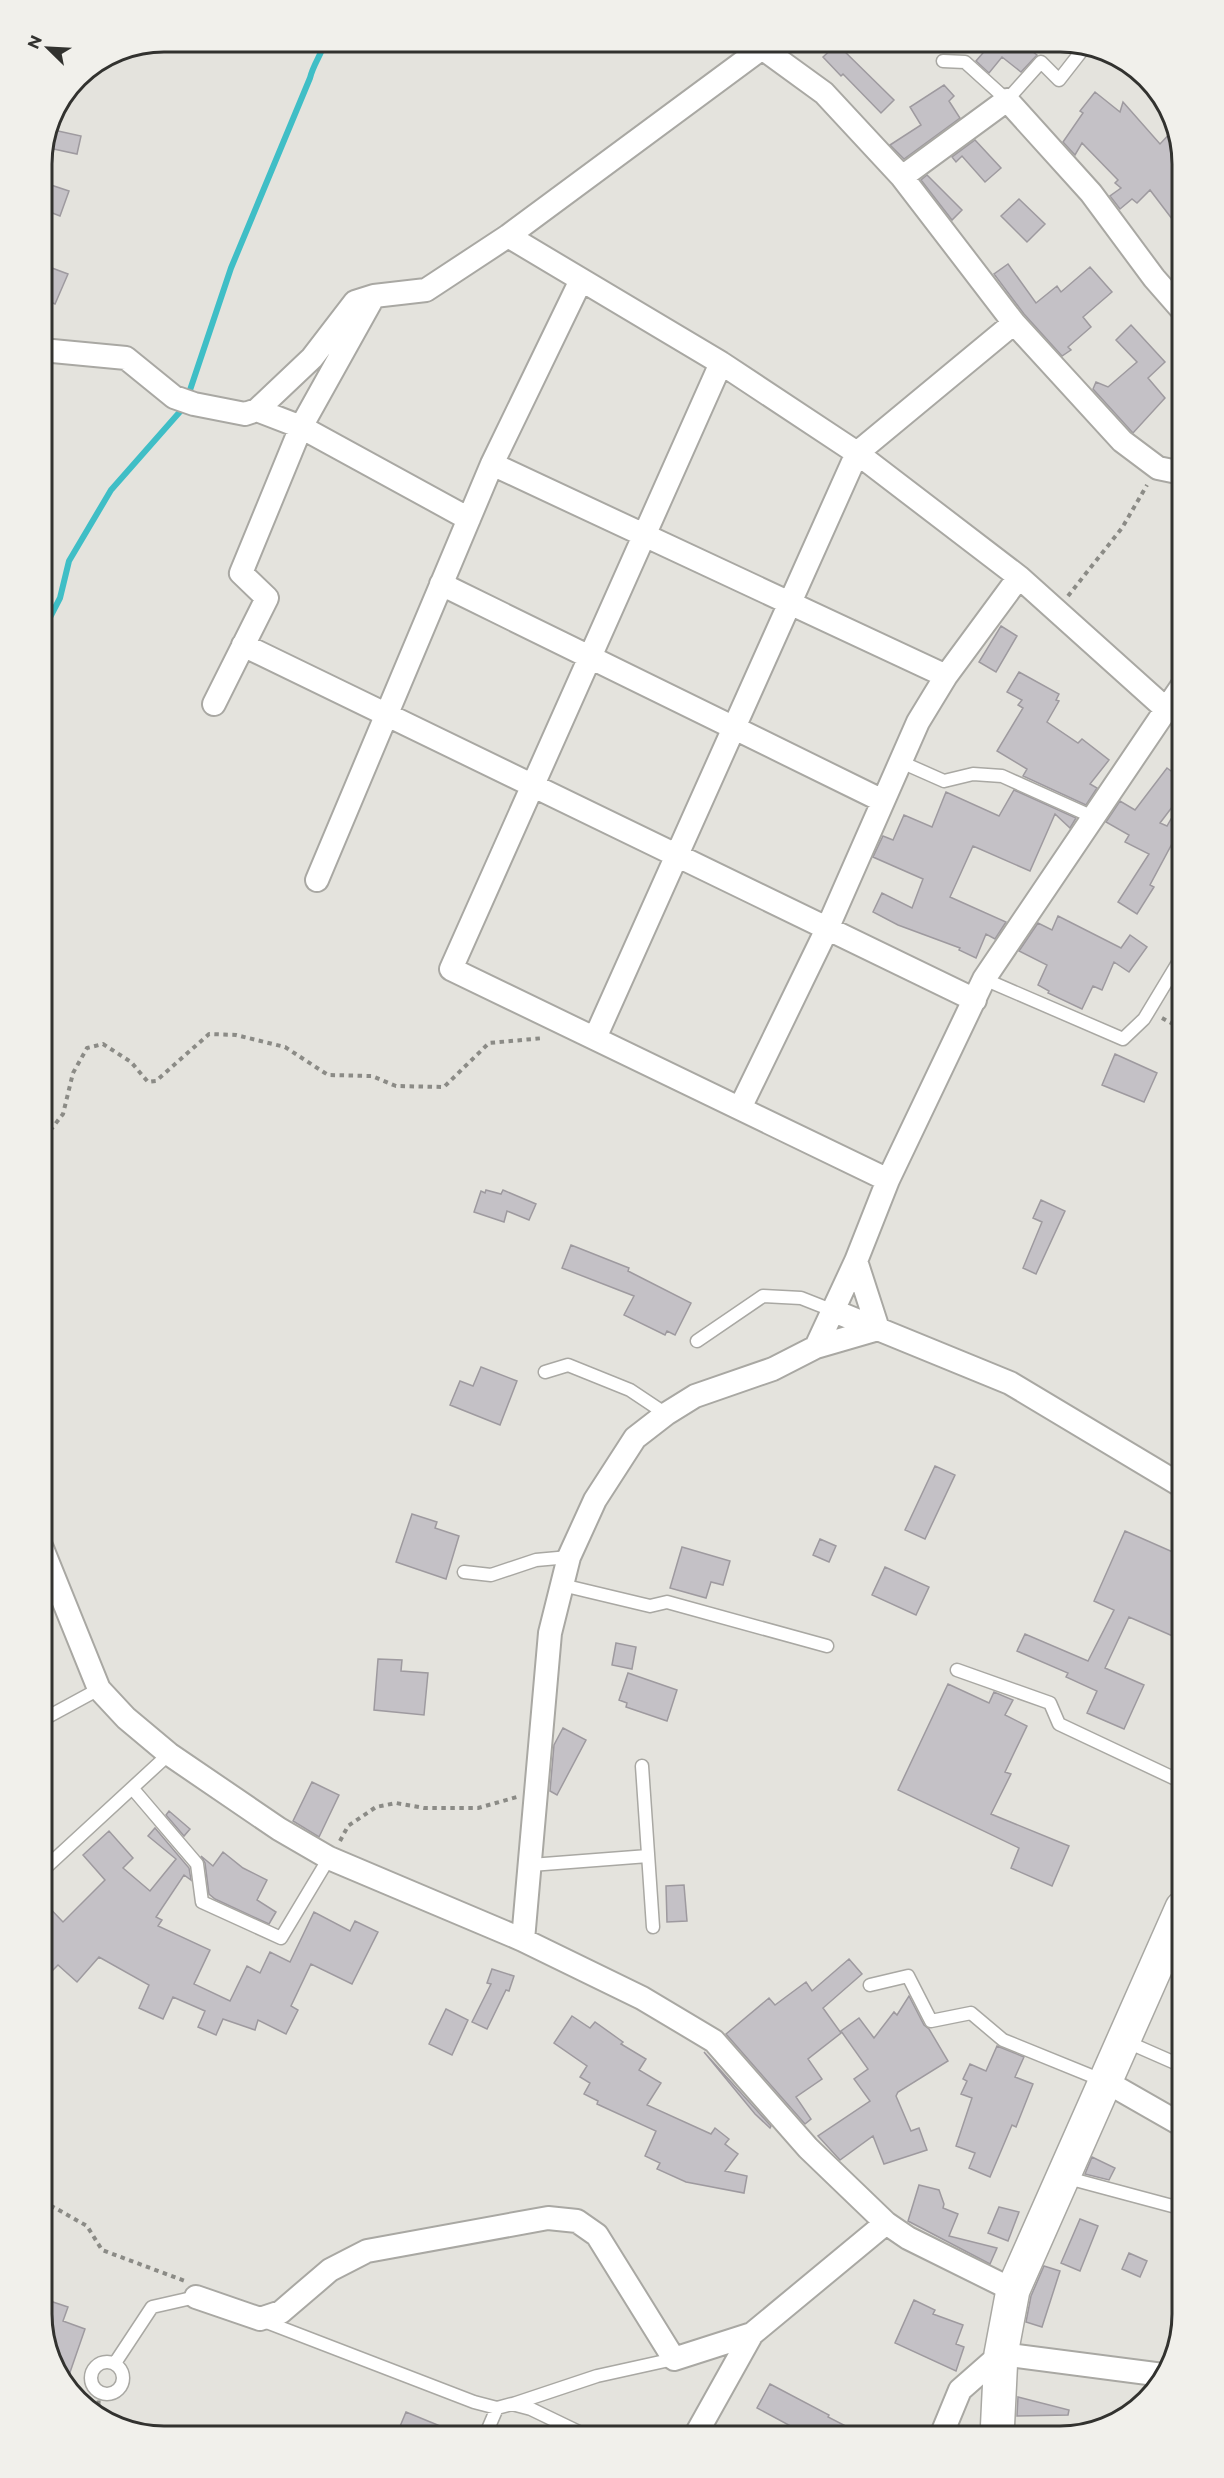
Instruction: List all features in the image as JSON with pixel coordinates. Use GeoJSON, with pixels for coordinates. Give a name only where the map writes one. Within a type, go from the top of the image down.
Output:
{"type":"FeatureCollection","features":[{"type":"Feature","properties":{"kind":"main road"},"geometry":{"type":"LineString","coordinates":[[997,2426],[1001,2354],[1013,2290],[1124,2041],[1172,1949]]}},
{"type":"Feature","properties":{"kind":"street"},"geometry":{"type":"LineString","coordinates":[[53,351],[126,358],[184,400],[245,414],[257,410],[312,358],[355,302],[374,296],[426,290],[508,236],[748,53]]}},
{"type":"Feature","properties":{"kind":"street"},"geometry":{"type":"LineString","coordinates":[[769,53],[824,93],[902,177],[1014,323],[1122,441],[1158,468],[1172,471]]}},
{"type":"Feature","properties":{"kind":"street"},"geometry":{"type":"LineString","coordinates":[[902,177],[1007,100],[1091,193],[1172,298]]}},
{"type":"Feature","properties":{"kind":"street"},"geometry":{"type":"LineString","coordinates":[[508,236],[722,363],[857,453],[1019,577],[1166,709]]}},
{"type":"Feature","properties":{"kind":"street"},"geometry":{"type":"LineString","coordinates":[[317,880],[492,464],[581,279]]}},
{"type":"Feature","properties":{"kind":"street"},"geometry":{"type":"LineString","coordinates":[[214,704],[267,598],[241,573],[301,427],[374,296]]}},
{"type":"Feature","properties":{"kind":"street"},"geometry":{"type":"LineString","coordinates":[[595,1038],[857,453],[1014,323]]}},
{"type":"Feature","properties":{"kind":"street"},"geometry":{"type":"LineString","coordinates":[[722,363],[451,969],[888,1180]]}},
{"type":"Feature","properties":{"kind":"street"},"geometry":{"type":"LineString","coordinates":[[257,410],[301,427],[469,519]]}},
{"type":"Feature","properties":{"kind":"street"},"geometry":{"type":"LineString","coordinates":[[492,464],[946,676]]}},
{"type":"Feature","properties":{"kind":"street"},"geometry":{"type":"LineString","coordinates":[[740,1108],[827,929],[918,722],[946,676],[1019,577]]}},
{"type":"Feature","properties":{"kind":"street"},"geometry":{"type":"LineString","coordinates":[[441,584],[883,801]]}},
{"type":"Feature","properties":{"kind":"street"},"geometry":{"type":"LineString","coordinates":[[243,645],[975,1000]]}},
{"type":"Feature","properties":{"kind":"street"},"geometry":{"type":"LineString","coordinates":[[816,1347],[856,1261],[888,1180],[984,979],[1172,700]]}},
{"type":"Feature","properties":{"kind":"street"},"geometry":{"type":"LineString","coordinates":[[856,1261],[878,1329]]}},
{"type":"Feature","properties":{"kind":"street"},"geometry":{"type":"LineString","coordinates":[[834,1311],[1010,1383],[1172,1480]]}},
{"type":"Feature","properties":{"kind":"street"},"geometry":{"type":"LineString","coordinates":[[523,1940],[550,1633],[569,1557],[594,1500],[635,1438],[666,1414],[695,1396],[773,1369],[816,1347],[878,1329]]}},
{"type":"Feature","properties":{"kind":"street"},"geometry":{"type":"LineString","coordinates":[[52,1577],[99,1689],[126,1718],[169,1754],[279,1829],[329,1858],[523,1940],[642,1998],[714,2041],[808,2148],[886,2223],[908,2238],[1013,2290]]}},
{"type":"Feature","properties":{"kind":"street"},"geometry":{"type":"LineString","coordinates":[[1106,2081],[1172,2119]]}},
{"type":"Feature","properties":{"kind":"street"},"geometry":{"type":"LineString","coordinates":[[196,2297],[260,2319],[280,2312],[330,2270],[367,2251],[548,2217],[577,2221],[597,2235],[674,2359],[752,2334]]}},
{"type":"Feature","properties":{"kind":"street"},"geometry":{"type":"LineString","coordinates":[[701,2426],[752,2334],[886,2223]]}},
{"type":"Feature","properties":{"kind":"street"},"geometry":{"type":"LineString","coordinates":[[945,2426],[960,2390],[1001,2354],[1155,2373]]}},
{"type":"Feature","properties":{"kind":"lane"},"geometry":{"type":"LineString","coordinates":[[943,61],[965,62],[1007,100],[1041,62],[1059,80],[1079,55]]}},
{"type":"Feature","properties":{"kind":"lane"},"geometry":{"type":"LineString","coordinates":[[901,762],[944,781],[973,774],[1002,776],[1093,817]]}},
{"type":"Feature","properties":{"kind":"lane"},"geometry":{"type":"LineString","coordinates":[[984,979],[1123,1039],[1144,1019],[1172,973]]}},
{"type":"Feature","properties":{"kind":"lane"},"geometry":{"type":"LineString","coordinates":[[697,1341],[763,1296],[801,1299],[834,1311]]}},
{"type":"Feature","properties":{"kind":"lane"},"geometry":{"type":"LineString","coordinates":[[545,1372],[568,1365],[630,1390],[666,1414]]}},
{"type":"Feature","properties":{"kind":"lane"},"geometry":{"type":"LineString","coordinates":[[464,1572],[491,1575],[536,1560],[569,1557]]}},
{"type":"Feature","properties":{"kind":"lane"},"geometry":{"type":"LineString","coordinates":[[562,1585],[650,1606],[667,1602],[827,1646]]}},
{"type":"Feature","properties":{"kind":"lane"},"geometry":{"type":"LineString","coordinates":[[957,1670],[1050,1704],[1059,1724],[1172,1777]]}},
{"type":"Feature","properties":{"kind":"lane"},"geometry":{"type":"LineString","coordinates":[[52,1714],[99,1689]]}},
{"type":"Feature","properties":{"kind":"lane"},"geometry":{"type":"LineString","coordinates":[[52,1861],[169,1754]]}},
{"type":"Feature","properties":{"kind":"lane"},"geometry":{"type":"LineString","coordinates":[[642,1766],[653,1927]]}},
{"type":"Feature","properties":{"kind":"lane"},"geometry":{"type":"LineString","coordinates":[[133,1789],[197,1864],[202,1902],[281,1938],[329,1858]]}},
{"type":"Feature","properties":{"kind":"lane"},"geometry":{"type":"LineString","coordinates":[[531,1865],[648,1856]]}},
{"type":"Feature","properties":{"kind":"lane"},"geometry":{"type":"LineString","coordinates":[[870,1985],[908,1976],[931,2022],[971,2013],[1003,2040],[1106,2081]]}},
{"type":"Feature","properties":{"kind":"lane"},"geometry":{"type":"LineString","coordinates":[[1124,2041],[1172,2062]]}},
{"type":"Feature","properties":{"kind":"lane"},"geometry":{"type":"LineString","coordinates":[[1063,2177],[1172,2206]]}},
{"type":"Feature","properties":{"kind":"lane"},"geometry":{"type":"LineString","coordinates":[[115,2362],[152,2307],[196,2297]]}},
{"type":"Feature","properties":{"kind":"lane"},"geometry":{"type":"LineString","coordinates":[[260,2319],[474,2402],[497,2408],[597,2376],[674,2359]]}},
{"type":"Feature","properties":{"kind":"lane"},"geometry":{"type":"LineString","coordinates":[[102,2361],[115,2362],[123,2373],[122,2385],[112,2394],[99,2393],[91,2383],[92,2370],[102,2361]]}},
{"type":"Feature","properties":{"kind":"lane"},"geometry":{"type":"LineString","coordinates":[[512,2404],[531,2409],[565,2425]]}},
{"type":"Feature","properties":{"kind":"lane"},"geometry":{"type":"LineString","coordinates":[[490,2425],[497,2408]]}},
{"type":"Feature","properties":{"kind":"path"},"geometry":{"type":"LineString","coordinates":[[1057,611],[1122,528],[1158,468]]}},
{"type":"Feature","properties":{"kind":"path"},"geometry":{"type":"LineString","coordinates":[[1149,1011],[1172,1024]]}},
{"type":"Feature","properties":{"kind":"path"},"geometry":{"type":"LineString","coordinates":[[53,1127],[63,1114],[73,1073],[87,1047],[103,1044],[131,1062],[148,1082],[156,1081],[209,1034],[236,1035],[285,1047],[328,1076],[372,1076],[396,1086],[444,1087],[489,1043],[560,1037],[572,1027]]}},
{"type":"Feature","properties":{"kind":"path"},"geometry":{"type":"LineString","coordinates":[[329,1858],[348,1826],[376,1808],[396,1803],[424,1808],[478,1808],[535,1792]]}},
{"type":"Feature","properties":{"kind":"path"},"geometry":{"type":"LineString","coordinates":[[52,2206],[87,2226],[102,2250],[191,2283],[196,2297]]}},
{"type":"Feature","properties":{"kind":"path"},"geometry":{"type":"LineString","coordinates":[[98,2404],[99,2393]]}},
{"type":"Feature","properties":{"kind":"building"},"geometry":{"type":"Polygon","coordinates":[[[827,53],[846,53],[894,100],[881,113],[823,57],[827,53]]]}},
{"type":"Feature","properties":{"kind":"building"},"geometry":{"type":"Polygon","coordinates":[[[983,53],[1034,53],[1037,55],[1021,72],[1002,57],[989,73],[976,61],[983,53]]]}},
{"type":"Feature","properties":{"kind":"building"},"geometry":{"type":"Polygon","coordinates":[[[944,85],[954,96],[949,101],[960,118],[904,159],[890,145],[921,125],[910,107],[944,85]]]}},
{"type":"Feature","properties":{"kind":"building"},"geometry":{"type":"Polygon","coordinates":[[[1095,92],[1120,112],[1123,102],[1160,144],[1168,135],[1172,164],[1172,219],[1150,190],[1137,203],[1132,199],[1120,209],[1110,196],[1121,188],[1115,183],[1118,180],[1082,143],[1075,155],[1063,142],[1083,113],[1080,111],[1095,92]]]}},
{"type":"Feature","properties":{"kind":"building"},"geometry":{"type":"Polygon","coordinates":[[[58,131],[81,136],[77,154],[53,149],[58,131]]]}},
{"type":"Feature","properties":{"kind":"building"},"geometry":{"type":"Polygon","coordinates":[[[975,140],[1001,168],[985,182],[962,156],[956,162],[952,157],[975,140]]]}},
{"type":"Feature","properties":{"kind":"building"},"geometry":{"type":"Polygon","coordinates":[[[927,175],[962,210],[952,220],[921,180],[927,175]]]}},
{"type":"Feature","properties":{"kind":"building"},"geometry":{"type":"Polygon","coordinates":[[[53,186],[69,191],[60,216],[53,213],[53,186]]]}},
{"type":"Feature","properties":{"kind":"building"},"geometry":{"type":"Polygon","coordinates":[[[1019,199],[1045,224],[1027,242],[1001,216],[1019,199]]]}},
{"type":"Feature","properties":{"kind":"building"},"geometry":{"type":"Polygon","coordinates":[[[1008,264],[1036,303],[1057,286],[1061,292],[1090,267],[1112,292],[1083,317],[1091,327],[1068,347],[1071,350],[1062,356],[1024,314],[994,274],[1008,264]]]}},
{"type":"Feature","properties":{"kind":"building"},"geometry":{"type":"Polygon","coordinates":[[[53,268],[68,274],[55,304],[53,303],[53,268]]]}},
{"type":"Feature","properties":{"kind":"building"},"geometry":{"type":"Polygon","coordinates":[[[1131,325],[1165,362],[1148,378],[1165,398],[1133,433],[1093,389],[1096,382],[1108,387],[1137,362],[1116,340],[1131,325]]]}},
{"type":"Feature","properties":{"kind":"building"},"geometry":{"type":"Polygon","coordinates":[[[1001,626],[1017,636],[996,672],[979,662],[1001,626]]]}},
{"type":"Feature","properties":{"kind":"building"},"geometry":{"type":"Polygon","coordinates":[[[1019,672],[1059,694],[1056,700],[1059,701],[1047,722],[1078,743],[1082,739],[1109,760],[1090,784],[1097,788],[1086,805],[1023,776],[1027,769],[997,751],[1023,708],[1018,705],[1022,700],[1007,692],[1019,672]]]}},
{"type":"Feature","properties":{"kind":"building"},"geometry":{"type":"Polygon","coordinates":[[[1167,768],[1172,772],[1172,807],[1160,823],[1167,826],[1172,820],[1172,844],[1150,885],[1154,887],[1137,914],[1118,902],[1149,854],[1125,842],[1129,835],[1106,822],[1120,801],[1135,810],[1167,768]]]}},
{"type":"Feature","properties":{"kind":"building"},"geometry":{"type":"Polygon","coordinates":[[[1014,790],[1076,818],[1070,828],[1055,814],[1030,871],[973,846],[950,897],[1006,922],[995,939],[986,934],[976,958],[959,950],[960,948],[898,925],[873,912],[882,893],[912,908],[923,879],[873,857],[883,836],[893,840],[904,815],[932,827],[946,792],[999,816],[1014,790]]]}},
{"type":"Feature","properties":{"kind":"building"},"geometry":{"type":"Polygon","coordinates":[[[1058,916],[1121,948],[1130,935],[1147,947],[1129,972],[1114,962],[1102,990],[1093,986],[1082,1009],[1048,993],[1049,991],[1038,985],[1047,965],[1019,951],[1038,923],[1052,930],[1058,916]]]}},
{"type":"Feature","properties":{"kind":"building"},"geometry":{"type":"Polygon","coordinates":[[[1115,1054],[1157,1073],[1144,1102],[1102,1085],[1115,1054]]]}},
{"type":"Feature","properties":{"kind":"building"},"geometry":{"type":"Polygon","coordinates":[[[486,1190],[501,1194],[503,1190],[536,1204],[529,1220],[507,1211],[504,1222],[474,1212],[481,1191],[485,1193],[486,1190]]]}},
{"type":"Feature","properties":{"kind":"building"},"geometry":{"type":"Polygon","coordinates":[[[1041,1200],[1065,1211],[1036,1274],[1023,1268],[1042,1222],[1033,1218],[1041,1200]]]}},
{"type":"Feature","properties":{"kind":"building"},"geometry":{"type":"Polygon","coordinates":[[[571,1245],[629,1268],[628,1271],[691,1303],[675,1335],[667,1331],[665,1335],[624,1315],[634,1296],[562,1268],[571,1245]]]}},
{"type":"Feature","properties":{"kind":"building"},"geometry":{"type":"Polygon","coordinates":[[[481,1367],[517,1381],[500,1425],[450,1405],[460,1381],[473,1386],[481,1367]]]}},
{"type":"Feature","properties":{"kind":"building"},"geometry":{"type":"Polygon","coordinates":[[[935,1466],[955,1475],[925,1539],[905,1530],[935,1466]]]}},
{"type":"Feature","properties":{"kind":"building"},"geometry":{"type":"Polygon","coordinates":[[[412,1514],[437,1522],[435,1528],[459,1536],[446,1579],[396,1562],[412,1514]]]}},
{"type":"Feature","properties":{"kind":"building"},"geometry":{"type":"Polygon","coordinates":[[[1125,1531],[1172,1552],[1172,1636],[1129,1617],[1105,1668],[1144,1685],[1124,1729],[1087,1713],[1097,1691],[1066,1677],[1068,1673],[1017,1651],[1025,1634],[1088,1661],[1114,1610],[1094,1601],[1125,1531]]]}},
{"type":"Feature","properties":{"kind":"building"},"geometry":{"type":"Polygon","coordinates":[[[820,1539],[836,1546],[829,1562],[813,1555],[820,1539]]]}},
{"type":"Feature","properties":{"kind":"building"},"geometry":{"type":"Polygon","coordinates":[[[682,1547],[730,1561],[723,1585],[711,1582],[706,1598],[670,1588],[682,1547]]]}},
{"type":"Feature","properties":{"kind":"building"},"geometry":{"type":"Polygon","coordinates":[[[885,1567],[929,1587],[916,1615],[872,1595],[885,1567]]]}},
{"type":"Feature","properties":{"kind":"building"},"geometry":{"type":"Polygon","coordinates":[[[616,1643],[636,1647],[632,1669],[612,1665],[616,1643]]]}},
{"type":"Feature","properties":{"kind":"building"},"geometry":{"type":"Polygon","coordinates":[[[378,1659],[402,1660],[401,1671],[428,1673],[424,1715],[374,1710],[378,1659]]]}},
{"type":"Feature","properties":{"kind":"building"},"geometry":{"type":"Polygon","coordinates":[[[628,1673],[677,1690],[667,1721],[626,1707],[627,1703],[619,1700],[628,1673]]]}},
{"type":"Feature","properties":{"kind":"building"},"geometry":{"type":"Polygon","coordinates":[[[948,1684],[989,1703],[994,1692],[1013,1700],[1005,1715],[1027,1726],[1005,1772],[1011,1774],[991,1814],[1069,1846],[1052,1886],[1011,1868],[1019,1848],[898,1790],[948,1684]]]}},
{"type":"Feature","properties":{"kind":"building"},"geometry":{"type":"Polygon","coordinates":[[[563,1728],[586,1740],[557,1795],[550,1791],[554,1745],[563,1728]]]}},
{"type":"Feature","properties":{"kind":"building"},"geometry":{"type":"Polygon","coordinates":[[[312,1782],[339,1795],[319,1837],[293,1821],[312,1782]]]}},
{"type":"Feature","properties":{"kind":"building"},"geometry":{"type":"Polygon","coordinates":[[[169,1811],[190,1829],[184,1836],[166,1815],[169,1811]]]}},
{"type":"Feature","properties":{"kind":"building"},"geometry":{"type":"Polygon","coordinates":[[[155,1828],[189,1868],[191,1880],[184,1875],[156,1917],[162,1920],[158,1926],[210,1950],[194,1984],[230,2001],[247,1966],[260,1973],[270,1952],[290,1962],[314,1912],[350,1931],[355,1921],[378,1932],[352,1984],[311,1964],[291,2006],[298,2010],[286,2034],[258,2020],[255,2030],[223,2019],[216,2035],[198,2027],[205,2011],[173,1997],[163,2019],[139,2008],[149,1985],[99,1957],[77,1982],[58,1965],[52,1971],[52,1911],[63,1922],[105,1880],[83,1855],[109,1831],[133,1858],[123,1868],[150,1891],[176,1859],[148,1836],[155,1828]]]}},
{"type":"Feature","properties":{"kind":"building"},"geometry":{"type":"Polygon","coordinates":[[[223,1852],[243,1868],[267,1880],[257,1900],[276,1912],[269,1924],[209,1894],[205,1863],[201,1856],[213,1866],[223,1852]]]}},
{"type":"Feature","properties":{"kind":"building"},"geometry":{"type":"Polygon","coordinates":[[[684,1885],[687,1921],[667,1922],[666,1886],[684,1885]]]}},
{"type":"Feature","properties":{"kind":"building"},"geometry":{"type":"Polygon","coordinates":[[[849,1959],[862,1974],[823,2008],[841,2033],[808,2059],[822,2079],[796,2097],[811,2119],[805,2124],[726,2034],[769,1998],[775,2005],[806,1982],[812,1991],[849,1959]]]}},
{"type":"Feature","properties":{"kind":"building"},"geometry":{"type":"Polygon","coordinates":[[[492,1969],[514,1976],[509,1991],[506,1990],[487,2029],[472,2022],[491,1984],[487,1983],[492,1969]]]}},
{"type":"Feature","properties":{"kind":"building"},"geometry":{"type":"Polygon","coordinates":[[[909,1996],[924,2025],[929,2029],[948,2061],[898,2092],[896,2096],[911,2131],[919,2128],[927,2150],[884,2164],[873,2136],[840,2160],[818,2136],[870,2101],[854,2079],[868,2069],[841,2031],[859,2018],[874,2038],[894,2012],[897,2015],[909,1996]]]}},
{"type":"Feature","properties":{"kind":"building"},"geometry":{"type":"Polygon","coordinates":[[[446,2009],[468,2020],[452,2055],[429,2044],[446,2009]]]}},
{"type":"Feature","properties":{"kind":"building"},"geometry":{"type":"Polygon","coordinates":[[[572,2016],[590,2028],[595,2022],[623,2042],[621,2044],[646,2059],[639,2070],[661,2083],[647,2105],[711,2134],[715,2128],[729,2139],[725,2144],[738,2154],[725,2171],[747,2176],[744,2193],[686,2182],[657,2169],[660,2163],[645,2156],[656,2131],[597,2104],[598,2101],[584,2094],[590,2083],[580,2077],[587,2066],[554,2043],[572,2016]]]}},
{"type":"Feature","properties":{"kind":"building"},"geometry":{"type":"Polygon","coordinates":[[[997,2046],[1024,2057],[1015,2077],[1033,2084],[1016,2127],[1012,2125],[990,2177],[969,2168],[975,2153],[956,2146],[972,2098],[961,2094],[967,2081],[963,2079],[970,2064],[986,2071],[997,2046]]]}},
{"type":"Feature","properties":{"kind":"building"},"geometry":{"type":"Polygon","coordinates":[[[704,2052],[771,2126],[770,2128],[755,2114],[704,2052]]]}},
{"type":"Feature","properties":{"kind":"building"},"geometry":{"type":"Polygon","coordinates":[[[1092,2157],[1115,2168],[1109,2180],[1085,2174],[1092,2157]]]}},
{"type":"Feature","properties":{"kind":"building"},"geometry":{"type":"Polygon","coordinates":[[[919,2185],[939,2190],[944,2204],[943,2208],[958,2214],[949,2236],[997,2248],[990,2264],[908,2221],[919,2185]]]}},
{"type":"Feature","properties":{"kind":"building"},"geometry":{"type":"Polygon","coordinates":[[[999,2207],[1019,2212],[1008,2241],[988,2233],[999,2207]]]}},
{"type":"Feature","properties":{"kind":"building"},"geometry":{"type":"Polygon","coordinates":[[[1080,2219],[1098,2226],[1080,2271],[1061,2263],[1080,2219]]]}},
{"type":"Feature","properties":{"kind":"building"},"geometry":{"type":"Polygon","coordinates":[[[1129,2253],[1147,2261],[1140,2277],[1122,2269],[1129,2253]]]}},
{"type":"Feature","properties":{"kind":"building"},"geometry":{"type":"Polygon","coordinates":[[[1044,2266],[1060,2271],[1042,2327],[1026,2322],[1031,2296],[1044,2266]]]}},
{"type":"Feature","properties":{"kind":"building"},"geometry":{"type":"Polygon","coordinates":[[[914,2300],[935,2310],[933,2314],[963,2325],[956,2344],[964,2347],[956,2371],[895,2343],[914,2300]]]}},
{"type":"Feature","properties":{"kind":"building"},"geometry":{"type":"Polygon","coordinates":[[[52,2302],[68,2307],[63,2321],[85,2329],[70,2373],[56,2343],[52,2302]]]}},
{"type":"Feature","properties":{"kind":"building"},"geometry":{"type":"Polygon","coordinates":[[[770,2384],[845,2426],[790,2426],[757,2408],[770,2384]]]}},
{"type":"Feature","properties":{"kind":"building"},"geometry":{"type":"Polygon","coordinates":[[[1018,2397],[1069,2410],[1068,2415],[1017,2416],[1018,2397]]]}},
{"type":"Feature","properties":{"kind":"building"},"geometry":{"type":"Polygon","coordinates":[[[406,2412],[438,2425],[400,2425],[406,2412]]]}},
{"type":"Feature","properties":{"kind":"waterway"},"geometry":{"type":"LineString","coordinates":[[188,396],[231,268],[320,53]]}},
{"type":"Feature","properties":{"kind":"waterway"},"geometry":{"type":"LineString","coordinates":[[53,612],[60,598],[69,561],[111,490],[185,406]]}}]}
